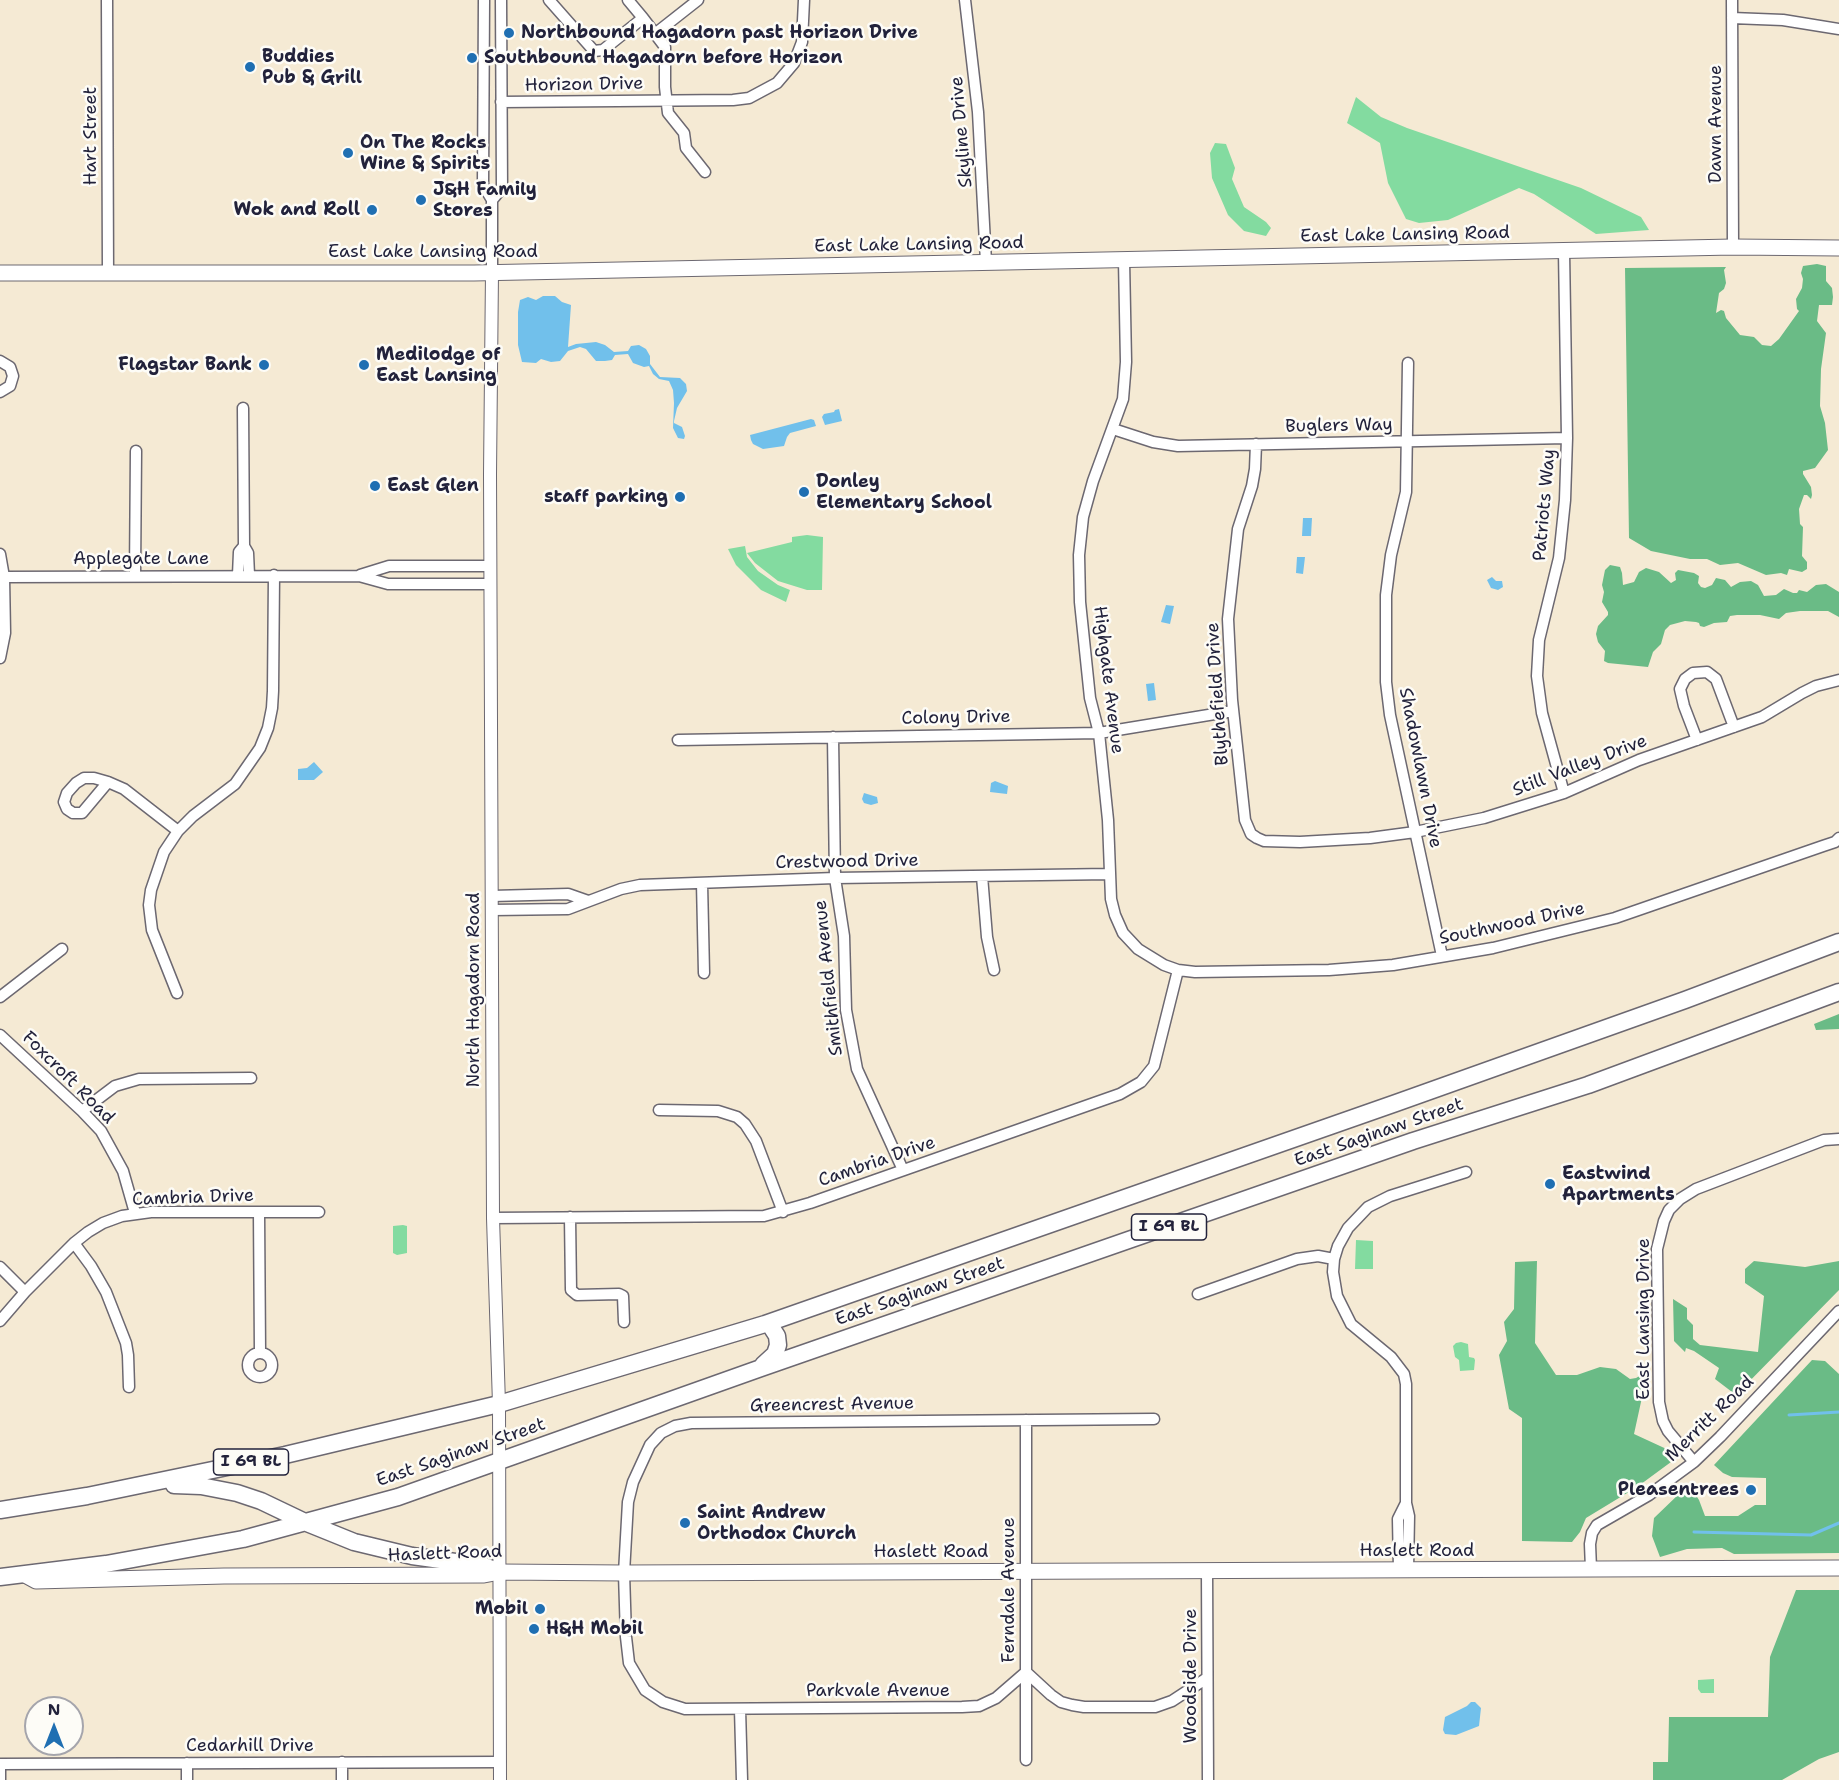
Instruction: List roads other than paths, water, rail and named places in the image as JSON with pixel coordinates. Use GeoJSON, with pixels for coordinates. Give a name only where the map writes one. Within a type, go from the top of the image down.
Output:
{"type":"FeatureCollection","features":[{"type":"Feature","properties":{"kind":"main road","name":"East Lake Lansing Road"},"geometry":{"type":"LineString","coordinates":[[0,273],[492,272],[1733,247],[1839,248]]}},
{"type":"Feature","properties":{"kind":"main road","name":"East Saginaw Street"},"geometry":{"type":"LineString","coordinates":[[0,1510],[134,1486],[285,1455],[499,1404],[765,1324],[1396,1103],[1674,1004],[1839,942]]}},
{"type":"Feature","properties":{"kind":"main road","name":"East Saginaw Street"},"geometry":{"type":"LineString","coordinates":[[0,1577],[106,1564],[243,1539],[398,1497],[760,1368],[1413,1141],[1588,1085],[1839,992]]}},
{"type":"Feature","properties":{"kind":"main road"},"geometry":{"type":"LineString","coordinates":[[760,1368],[776,1354],[778,1345],[777,1336],[771,1325],[765,1324]]}},
{"type":"Feature","properties":{"kind":"main road"},"geometry":{"type":"LineString","coordinates":[[134,1486],[171,1484],[218,1488],[261,1501],[354,1542],[393,1552],[484,1566],[501,1572]]}},
{"type":"Feature","properties":{"kind":"main road","name":"Haslett Road"},"geometry":{"type":"LineString","coordinates":[[25,1575],[36,1581],[224,1576],[484,1575],[501,1572],[1839,1568]]}},
{"type":"Feature","properties":{"kind":"street","name":"Hart Street"},"geometry":{"type":"LineString","coordinates":[[107,0],[108,273]]}},
{"type":"Feature","properties":{"kind":"street","name":"North Hagadorn Road"},"geometry":{"type":"LineString","coordinates":[[484,0],[483,185],[492,200],[490,584],[493,1218],[499,1404],[500,1780]]}},
{"type":"Feature","properties":{"kind":"street","name":"North Hagadorn Road"},"geometry":{"type":"LineString","coordinates":[[492,200],[502,188],[501,0]]}},
{"type":"Feature","properties":{"kind":"street"},"geometry":{"type":"LineString","coordinates":[[549,0],[594,51],[603,50],[643,18]]}},
{"type":"Feature","properties":{"kind":"street"},"geometry":{"type":"LineString","coordinates":[[628,0],[665,47],[667,100]]}},
{"type":"Feature","properties":{"kind":"street"},"geometry":{"type":"LineString","coordinates":[[656,33],[698,0]]}},
{"type":"Feature","properties":{"kind":"street","name":"Horizon Drive"},"geometry":{"type":"LineString","coordinates":[[501,102],[741,99],[766,90],[777,83],[794,63],[799,52],[803,27],[804,0]]}},
{"type":"Feature","properties":{"kind":"street","name":"Skyline Drive"},"geometry":{"type":"LineString","coordinates":[[965,0],[979,123],[986,262]]}},
{"type":"Feature","properties":{"kind":"street","name":"Dawn Avenue"},"geometry":{"type":"LineString","coordinates":[[1732,0],[1733,247]]}},
{"type":"Feature","properties":{"kind":"street"},"geometry":{"type":"LineString","coordinates":[[1732,18],[1783,20],[1839,29]]}},
{"type":"Feature","properties":{"kind":"street","name":"Horizon Drive"},"geometry":{"type":"LineString","coordinates":[[667,100],[668,113],[684,133],[686,148],[705,172]]}},
{"type":"Feature","properties":{"kind":"street","name":"Patriots Way"},"geometry":{"type":"LineString","coordinates":[[1564,251],[1567,438],[1561,540],[1539,640],[1537,676],[1542,713],[1564,793]]}},
{"type":"Feature","properties":{"kind":"street","name":"Highgate Avenue"},"geometry":{"type":"LineString","coordinates":[[1124,260],[1125,386],[1123,399],[1093,481],[1083,518],[1079,555],[1080,602],[1090,698],[1099,733],[1107,820],[1109,874],[1115,915],[1123,933],[1134,946],[1148,957],[1178,970]]}},
{"type":"Feature","properties":{"kind":"street"},"geometry":{"type":"LineString","coordinates":[[0,361],[10,367],[13,376],[10,386],[0,392]]}},
{"type":"Feature","properties":{"kind":"street","name":"Shadowlawn Drive"},"geometry":{"type":"LineString","coordinates":[[1408,363],[1406,492],[1392,550],[1385,650],[1390,715],[1442,956]]}},
{"type":"Feature","properties":{"kind":"street"},"geometry":{"type":"LineString","coordinates":[[243,408],[244,546],[248,553],[244,575]]}},
{"type":"Feature","properties":{"kind":"street","name":"Buglers Way"},"geometry":{"type":"LineString","coordinates":[[1113,429],[1153,442],[1178,446],[1567,438]]}},
{"type":"Feature","properties":{"kind":"street","name":"Blythefield Drive"},"geometry":{"type":"LineString","coordinates":[[1251,834],[1245,820],[1229,668],[1230,593],[1238,529],[1255,469],[1256,444]]}},
{"type":"Feature","properties":{"kind":"street"},"geometry":{"type":"LineString","coordinates":[[135,576],[136,451]]}},
{"type":"Feature","properties":{"kind":"street"},"geometry":{"type":"LineString","coordinates":[[0,554],[4,577],[5,633],[0,658]]}},
{"type":"Feature","properties":{"kind":"street","name":"Applegate Lane"},"geometry":{"type":"LineString","coordinates":[[359,576],[390,566],[490,566]]}},
{"type":"Feature","properties":{"kind":"street"},"geometry":{"type":"LineString","coordinates":[[177,993],[156,943],[149,905],[155,875],[164,852],[178,831],[193,816],[235,784],[260,748],[268,728],[272,708],[274,575]]}},
{"type":"Feature","properties":{"kind":"street","name":"Applegate Lane"},"geometry":{"type":"LineString","coordinates":[[4,577],[359,576],[388,584],[490,584]]}},
{"type":"Feature","properties":{"kind":"street"},"geometry":{"type":"LineString","coordinates":[[1697,740],[1680,689],[1685,679],[1693,673],[1707,672],[1716,679],[1734,727]]}},
{"type":"Feature","properties":{"kind":"street","name":"Still Valley Drive"},"geometry":{"type":"LineString","coordinates":[[1251,834],[1263,841],[1300,842],[1370,838],[1415,832],[1484,818],[1564,793],[1639,760],[1764,716],[1816,686],[1839,680]]}},
{"type":"Feature","properties":{"kind":"street","name":"Colony Drive"},"geometry":{"type":"LineString","coordinates":[[678,740],[1099,733],[1233,711]]}},
{"type":"Feature","properties":{"kind":"street","name":"Smithfield Avenue"},"geometry":{"type":"LineString","coordinates":[[833,737],[835,878],[844,936],[846,1010],[857,1069],[903,1170]]}},
{"type":"Feature","properties":{"kind":"street"},"geometry":{"type":"LineString","coordinates":[[108,782],[124,789],[178,831]]}},
{"type":"Feature","properties":{"kind":"street","name":"Southwood Drive"},"geometry":{"type":"LineString","coordinates":[[1178,970],[1195,972],[1329,970],[1393,966],[1493,948],[1615,918],[1835,842],[1839,838]]}},
{"type":"Feature","properties":{"kind":"street","name":"Crestwood Drive"},"geometry":{"type":"LineString","coordinates":[[492,910],[568,909],[621,889],[640,885],[835,878],[1109,874]]}},
{"type":"Feature","properties":{"kind":"street"},"geometry":{"type":"LineString","coordinates":[[982,876],[987,937],[993,970]]}},
{"type":"Feature","properties":{"kind":"street"},"geometry":{"type":"LineString","coordinates":[[702,883],[704,973]]}},
{"type":"Feature","properties":{"kind":"street"},"geometry":{"type":"LineString","coordinates":[[492,896],[568,894],[588,901]]}},
{"type":"Feature","properties":{"kind":"street"},"geometry":{"type":"LineString","coordinates":[[0,997],[62,949]]}},
{"type":"Feature","properties":{"kind":"street","name":"Cambria Drive"},"geometry":{"type":"LineString","coordinates":[[493,1218],[764,1216],[783,1212],[1120,1094],[1141,1082],[1154,1066],[1178,970]]}},
{"type":"Feature","properties":{"kind":"street","name":"Foxcroft Road"},"geometry":{"type":"LineString","coordinates":[[0,1035],[101,1131],[123,1171],[135,1213]]}},
{"type":"Feature","properties":{"kind":"street"},"geometry":{"type":"LineString","coordinates":[[82,1111],[115,1086],[139,1079],[251,1078]]}},
{"type":"Feature","properties":{"kind":"street"},"geometry":{"type":"LineString","coordinates":[[659,1110],[718,1111],[737,1117],[745,1124],[756,1141],[783,1212]]}},
{"type":"Feature","properties":{"kind":"street","name":"East Lansing Drive"},"geometry":{"type":"LineString","coordinates":[[1694,1462],[1668,1431],[1663,1421],[1659,1402],[1657,1249],[1664,1221],[1669,1210],[1680,1199],[1696,1189],[1824,1140],[1839,1139]]}},
{"type":"Feature","properties":{"kind":"street"},"geometry":{"type":"LineString","coordinates":[[1403,1570],[1398,1520],[1406,1503],[1404,1374],[1391,1357],[1351,1323],[1337,1296],[1333,1272],[1334,1259],[1343,1236],[1368,1207],[1390,1196],[1466,1172]]}},
{"type":"Feature","properties":{"kind":"street"},"geometry":{"type":"LineString","coordinates":[[259,1212],[260,1352]]}},
{"type":"Feature","properties":{"kind":"street","name":"Cambria Drive"},"geometry":{"type":"LineString","coordinates":[[0,1321],[24,1292],[75,1243],[104,1223],[135,1213],[319,1212]]}},
{"type":"Feature","properties":{"kind":"street"},"geometry":{"type":"LineString","coordinates":[[570,1217],[571,1290],[577,1295],[620,1294],[623,1296],[624,1322]]}},
{"type":"Feature","properties":{"kind":"street"},"geometry":{"type":"LineString","coordinates":[[75,1243],[106,1292],[126,1342],[129,1387]]}},
{"type":"Feature","properties":{"kind":"street"},"geometry":{"type":"LineString","coordinates":[[1198,1294],[1297,1258],[1318,1256],[1334,1259]]}},
{"type":"Feature","properties":{"kind":"street"},"geometry":{"type":"LineString","coordinates":[[0,1267],[24,1292]]}},
{"type":"Feature","properties":{"kind":"street","name":"Merritt Road"},"geometry":{"type":"LineString","coordinates":[[1591,1569],[1590,1544],[1592,1533],[1597,1525],[1649,1495],[1694,1462],[1839,1311]]}},
{"type":"Feature","properties":{"kind":"street","name":"Greencrest Avenue"},"geometry":{"type":"LineString","coordinates":[[624,1573],[628,1502],[633,1482],[650,1445],[661,1433],[675,1426],[691,1423],[1154,1419]]}},
{"type":"Feature","properties":{"kind":"street","name":"Ferndale Avenue"},"geometry":{"type":"LineString","coordinates":[[1026,1420],[1026,1760]]}},
{"type":"Feature","properties":{"kind":"street","name":"Woodside Drive"},"geometry":{"type":"LineString","coordinates":[[1207,1571],[1208,1780]]}},
{"type":"Feature","properties":{"kind":"street","name":"Parkvale Avenue"},"geometry":{"type":"LineString","coordinates":[[624,1573],[629,1663],[645,1690],[663,1702],[685,1709],[979,1706],[996,1698],[1026,1672]]}},
{"type":"Feature","properties":{"kind":"street"},"geometry":{"type":"LineString","coordinates":[[1026,1672],[1061,1701],[1083,1707],[1155,1707],[1187,1693],[1207,1678]]}},
{"type":"Feature","properties":{"kind":"street"},"geometry":{"type":"LineString","coordinates":[[740,1709],[741,1780]]}},
{"type":"Feature","properties":{"kind":"street"},"geometry":{"type":"LineString","coordinates":[[342,1762],[342,1780]]}},
{"type":"Feature","properties":{"kind":"street","name":"Cedarhill Drive"},"geometry":{"type":"LineString","coordinates":[[0,1764],[500,1762]]}},
{"type":"Feature","properties":{"kind":"street"},"geometry":{"type":"LineString","coordinates":[[187,1763],[187,1780]]}},
{"type":"Feature","properties":{"kind":"street"},"geometry":{"type":"LineString","coordinates":[[0,1764],[0,1780]]}},
{"type":"Feature","properties":{"kind":"water"},"geometry":{"type":"Polygon","coordinates":[[[543,296],[555,296],[571,305],[568,347],[596,342],[614,352],[628,351],[631,346],[639,345],[646,349],[650,356],[650,364],[660,377],[680,378],[686,384],[687,391],[677,408],[674,421],[682,427],[684,439],[678,438],[673,428],[673,390],[669,381],[659,379],[649,366],[644,367],[633,363],[628,354],[615,355],[612,360],[596,361],[586,349],[580,347],[568,351],[560,361],[551,362],[541,359],[536,363],[522,362],[518,345],[520,300],[528,297],[536,300],[543,296]]]}},
{"type":"Feature","properties":{"kind":"water"},"geometry":{"type":"Polygon","coordinates":[[[839,409],[842,421],[825,425],[822,417],[824,414],[839,409]]]}},
{"type":"Feature","properties":{"kind":"water"},"geometry":{"type":"Polygon","coordinates":[[[814,420],[816,426],[790,433],[784,446],[763,449],[753,444],[751,440],[750,435],[814,420]]]}},
{"type":"Feature","properties":{"kind":"water"},"geometry":{"type":"Polygon","coordinates":[[[1303,518],[1312,518],[1311,536],[1302,536],[1303,518]]]}},
{"type":"Feature","properties":{"kind":"water"},"geometry":{"type":"Polygon","coordinates":[[[1297,557],[1305,557],[1303,574],[1296,573],[1297,557]]]}},
{"type":"Feature","properties":{"kind":"water"},"geometry":{"type":"Polygon","coordinates":[[[1492,577],[1496,581],[1502,581],[1503,587],[1498,590],[1491,588],[1487,580],[1492,577]]]}},
{"type":"Feature","properties":{"kind":"water"},"geometry":{"type":"Polygon","coordinates":[[[1166,605],[1174,606],[1170,624],[1161,622],[1166,605]]]}},
{"type":"Feature","properties":{"kind":"water"},"geometry":{"type":"Polygon","coordinates":[[[1154,683],[1156,700],[1148,701],[1146,684],[1154,683]]]}},
{"type":"Feature","properties":{"kind":"water"},"geometry":{"type":"Polygon","coordinates":[[[314,762],[323,772],[314,780],[298,780],[298,769],[307,768],[314,762]]]}},
{"type":"Feature","properties":{"kind":"water"},"geometry":{"type":"Polygon","coordinates":[[[995,781],[1008,786],[1007,794],[990,792],[991,783],[995,781]]]}},
{"type":"Feature","properties":{"kind":"water"},"geometry":{"type":"Polygon","coordinates":[[[864,793],[877,797],[878,803],[871,805],[864,803],[862,799],[864,793]]]}},
{"type":"Feature","properties":{"kind":"water"},"geometry":{"type":"Polygon","coordinates":[[[1475,1702],[1481,1708],[1479,1726],[1456,1735],[1445,1734],[1443,1730],[1445,1717],[1475,1702]]]}},
{"type":"Feature","properties":{"kind":"waterway"},"geometry":{"type":"LineString","coordinates":[[1789,1415],[1839,1412]]}},
{"type":"Feature","properties":{"kind":"waterway"},"geometry":{"type":"LineString","coordinates":[[1694,1532],[1811,1535],[1839,1523]]}},
{"type":"Feature","properties":{"kind":"place","name":"Northbound Hagadorn past Horizon Drive"},"geometry":{"type":"Point","coordinates":[509,33]}},
{"type":"Feature","properties":{"kind":"place","name":"Southbound Hagadorn before Horizon"},"geometry":{"type":"Point","coordinates":[472,58]}},
{"type":"Feature","properties":{"kind":"place","name":"Buddies Pub & Grill"},"geometry":{"type":"Point","coordinates":[250,67]}},
{"type":"Feature","properties":{"kind":"place","name":"On The Rocks Wine & Spirits"},"geometry":{"type":"Point","coordinates":[348,153]}},
{"type":"Feature","properties":{"kind":"place","name":"J&H Family Stores"},"geometry":{"type":"Point","coordinates":[421,200]}},
{"type":"Feature","properties":{"kind":"place","name":"Wok and Roll"},"geometry":{"type":"Point","coordinates":[372,210]}},
{"type":"Feature","properties":{"kind":"place","name":"Flagstar Bank"},"geometry":{"type":"Point","coordinates":[264,365]}},
{"type":"Feature","properties":{"kind":"place","name":"Medilodge of East Lansing"},"geometry":{"type":"Point","coordinates":[364,365]}},
{"type":"Feature","properties":{"kind":"place","name":"East Glen"},"geometry":{"type":"Point","coordinates":[375,486]}},
{"type":"Feature","properties":{"kind":"place","name":"Donley Elementary School"},"geometry":{"type":"Point","coordinates":[804,492]}},
{"type":"Feature","properties":{"kind":"place","name":"staff parking"},"geometry":{"type":"Point","coordinates":[680,497]}},
{"type":"Feature","properties":{"kind":"place","name":"Eastwind Apartments"},"geometry":{"type":"Point","coordinates":[1550,1184]}},
{"type":"Feature","properties":{"kind":"place","name":"Pleasentrees"},"geometry":{"type":"Point","coordinates":[1751,1490]}},
{"type":"Feature","properties":{"kind":"place","name":"Saint Andrew Orthodox Church"},"geometry":{"type":"Point","coordinates":[685,1523]}},
{"type":"Feature","properties":{"kind":"place","name":"Mobil"},"geometry":{"type":"Point","coordinates":[540,1609]}},
{"type":"Feature","properties":{"kind":"place","name":"H&H Mobil"},"geometry":{"type":"Point","coordinates":[534,1629]}}]}
